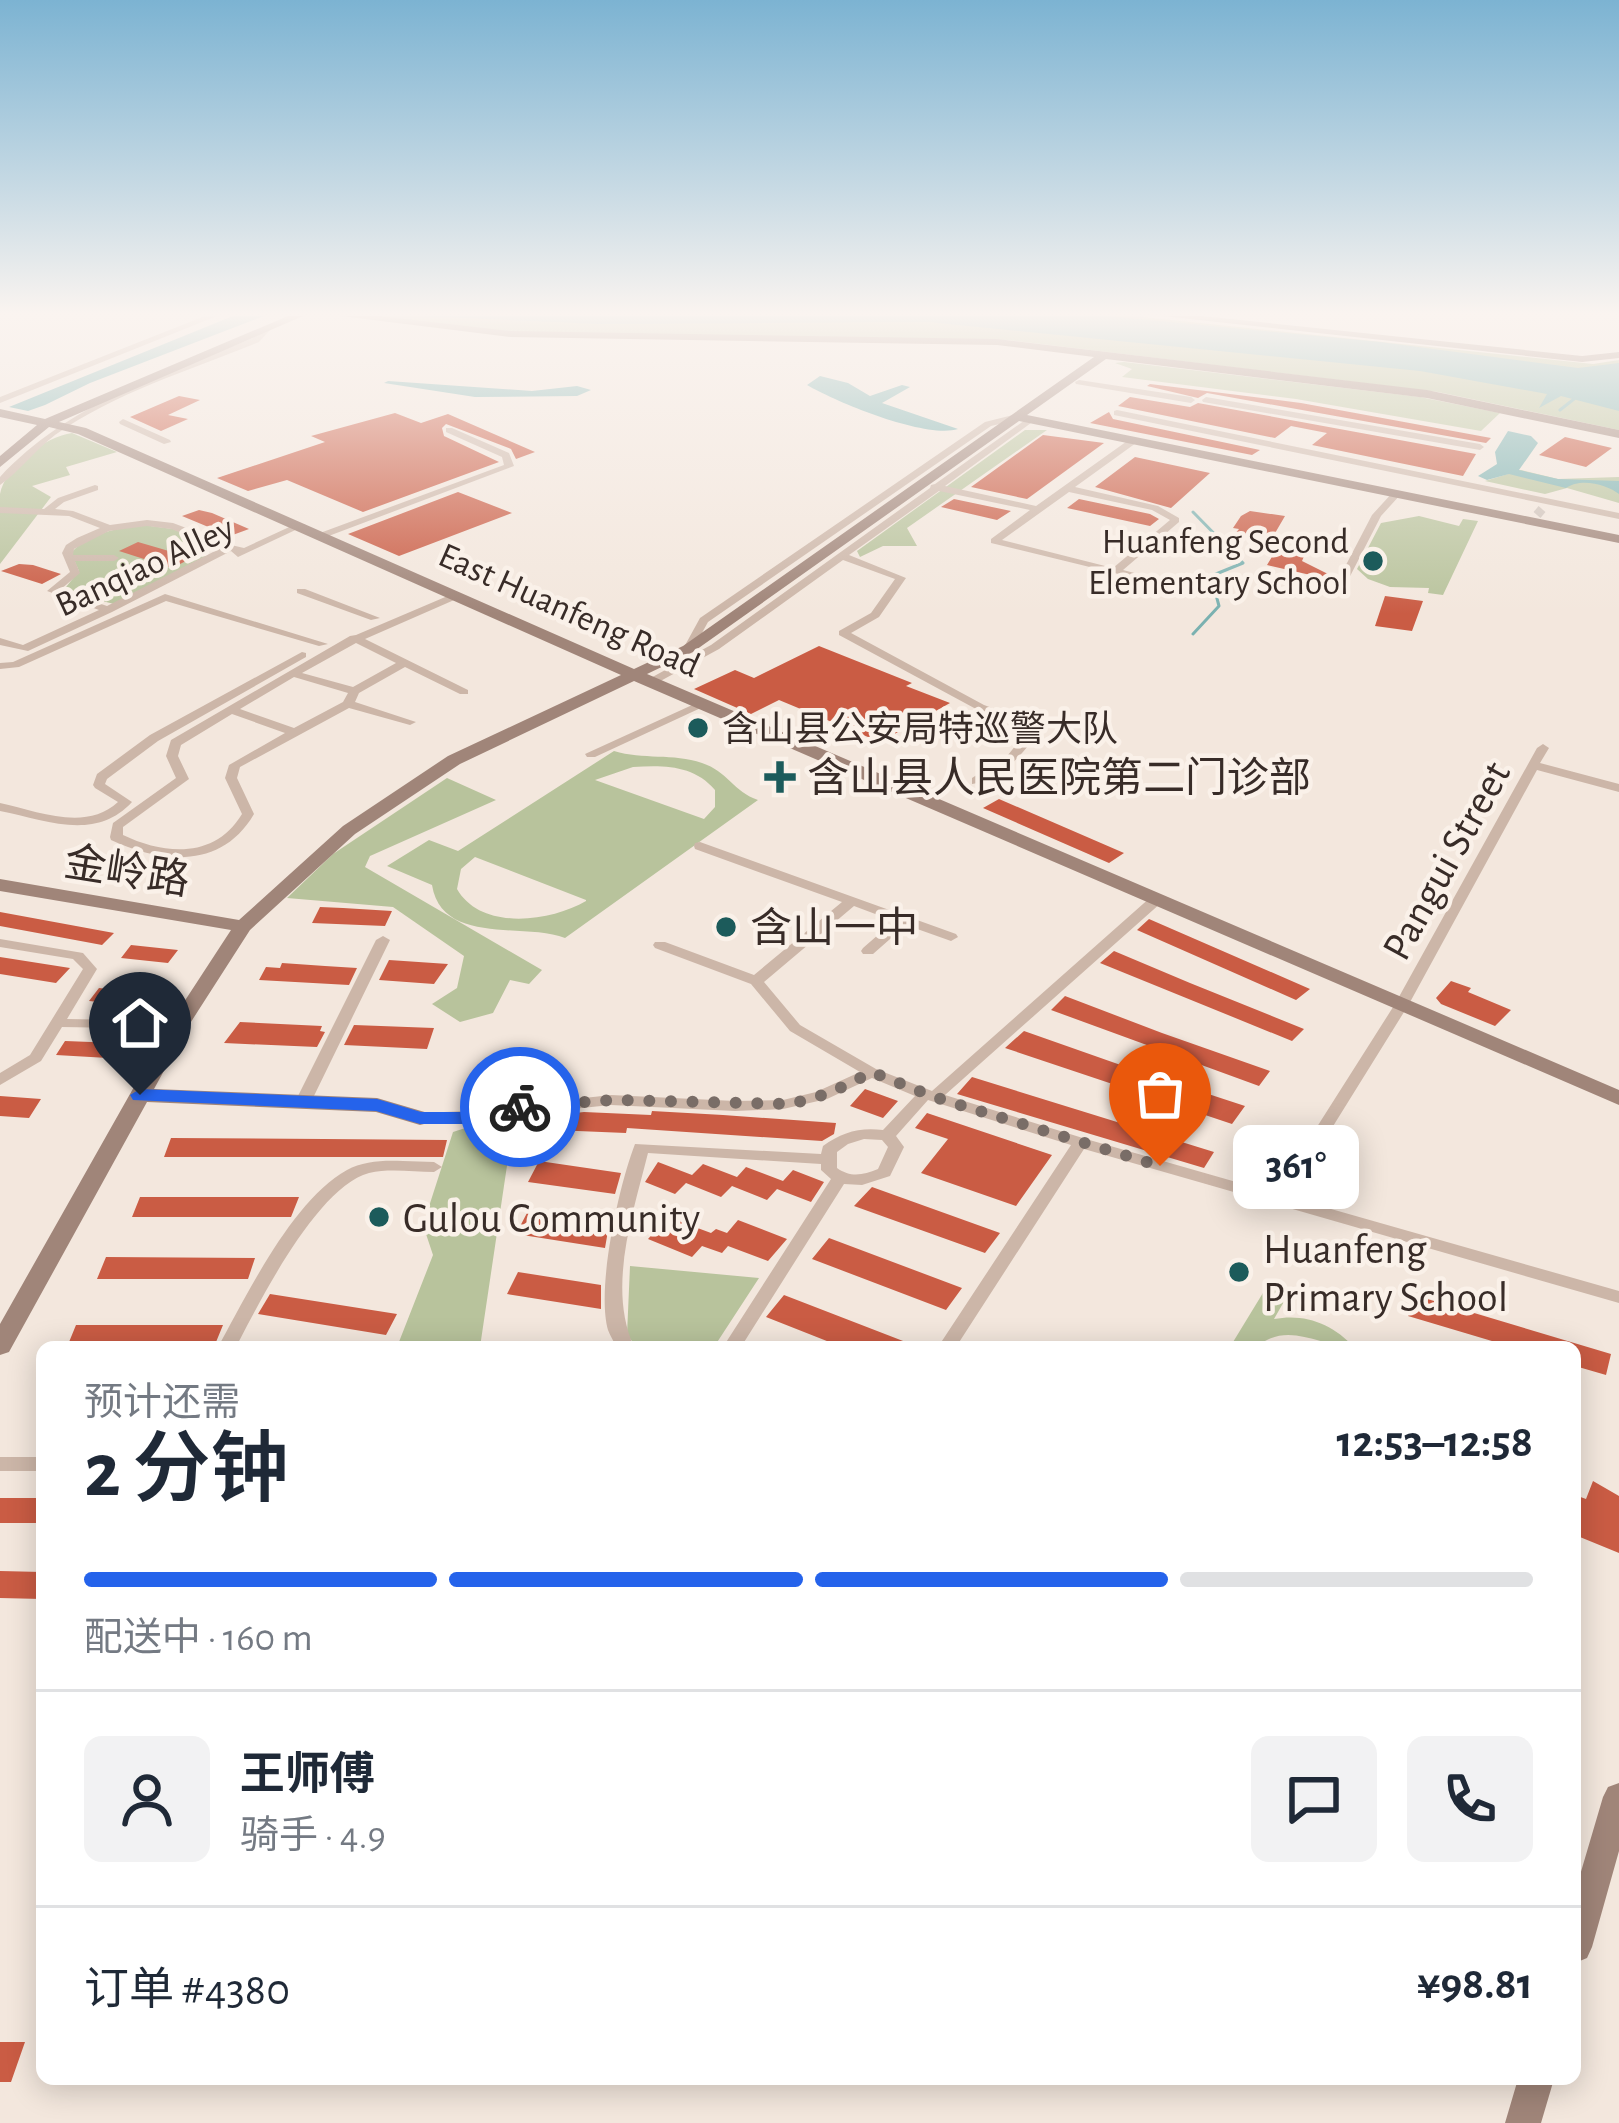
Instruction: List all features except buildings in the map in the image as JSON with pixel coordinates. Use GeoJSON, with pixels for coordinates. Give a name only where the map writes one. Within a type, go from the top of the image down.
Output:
{"type":"FeatureCollection","features":[{"type":"Feature","properties":{"kind":"main road","name":"East Huanfeng Road"},"geometry":{"type":"LineString","coordinates":[[10,415],[54,424],[132,453],[701,704],[1619,1098]]}},
{"type":"Feature","properties":{"kind":"main road"},"geometry":{"type":"LineString","coordinates":[[0,463],[74,415]]}},
{"type":"Feature","properties":{"kind":"main road"},"geometry":{"type":"LineString","coordinates":[[0,1346],[178,1025],[243,926],[349,830],[413,784],[477,746],[688,649],[1028,415]]}},
{"type":"Feature","properties":{"kind":"main road"},"geometry":{"type":"LineString","coordinates":[[1528,415],[1619,434]]}},
{"type":"Feature","properties":{"kind":"main road"},"geometry":{"type":"LineString","coordinates":[[979,443],[1024,418],[1396,494],[1540,512],[1619,539]]}},
{"type":"Feature","properties":{"kind":"main road","name":"金岭路"},"geometry":{"type":"LineString","coordinates":[[0,886],[243,926]]}},
{"type":"Feature","properties":{"kind":"main road"},"geometry":{"type":"LineString","coordinates":[[140,1095],[377,1105],[420,1118]]}},
{"type":"Feature","properties":{"kind":"main road"},"geometry":{"type":"LineString","coordinates":[[1581,1927],[1619,1797]]}},
{"type":"Feature","properties":{"kind":"main road"},"geometry":{"type":"LineString","coordinates":[[1523,2123],[1534,2085]]}},
{"type":"Feature","properties":{"kind":"street"},"geometry":{"type":"LineString","coordinates":[[1128,415],[1296,450],[1540,512],[1619,516]]}},
{"type":"Feature","properties":{"kind":"street"},"geometry":{"type":"LineString","coordinates":[[1172,424],[1182,415]]}},
{"type":"Feature","properties":{"kind":"street"},"geometry":{"type":"LineString","coordinates":[[1284,415],[1480,447]]}},
{"type":"Feature","properties":{"kind":"street"},"geometry":{"type":"LineString","coordinates":[[651,682],[708,652],[988,424],[1024,418]]}},
{"type":"Feature","properties":{"kind":"street"},"geometry":{"type":"LineString","coordinates":[[123,422],[167,442],[132,453]]}},
{"type":"Feature","properties":{"kind":"street"},"geometry":{"type":"LineString","coordinates":[[0,482],[54,424]]}},
{"type":"Feature","properties":{"kind":"street"},"geometry":{"type":"LineString","coordinates":[[323,535],[509,466],[506,454],[449,430]]}},
{"type":"Feature","properties":{"kind":"street"},"geometry":{"type":"LineString","coordinates":[[1263,467],[1309,439]]}},
{"type":"Feature","properties":{"kind":"street"},"geometry":{"type":"LineString","coordinates":[[1133,441],[994,541],[1180,588]]}},
{"type":"Feature","properties":{"kind":"street"},"geometry":{"type":"LineString","coordinates":[[1281,471],[1296,450]]}},
{"type":"Feature","properties":{"kind":"street"},"geometry":{"type":"LineString","coordinates":[[929,486],[1036,509]]}},
{"type":"Feature","properties":{"kind":"street"},"geometry":{"type":"LineString","coordinates":[[48,510],[95,488]]}},
{"type":"Feature","properties":{"kind":"street"},"geometry":{"type":"LineString","coordinates":[[1065,488],[1155,508],[1176,520],[1117,570]]}},
{"type":"Feature","properties":{"kind":"street"},"geometry":{"type":"LineString","coordinates":[[1340,586],[1377,515],[1396,494]]}},
{"type":"Feature","properties":{"kind":"street"},"geometry":{"type":"LineString","coordinates":[[0,510],[48,510],[109,528],[171,526],[228,550],[247,550]]}},
{"type":"Feature","properties":{"kind":"street","name":"Banqiao Alley"},"geometry":{"type":"LineString","coordinates":[[14,660],[301,525]]}},
{"type":"Feature","properties":{"kind":"street"},"geometry":{"type":"LineString","coordinates":[[108,610],[52,591],[74,576],[68,558],[75,542],[109,528]]}},
{"type":"Feature","properties":{"kind":"street"},"geometry":{"type":"LineString","coordinates":[[0,641],[24,649],[228,550]]}},
{"type":"Feature","properties":{"kind":"street"},"geometry":{"type":"LineString","coordinates":[[826,552],[901,578],[875,615],[843,633],[934,671],[980,707],[1036,728],[1012,758],[976,781]]}},
{"type":"Feature","properties":{"kind":"street"},"geometry":{"type":"LineString","coordinates":[[68,558],[114,558]]}},
{"type":"Feature","properties":{"kind":"street"},"geometry":{"type":"LineString","coordinates":[[301,591],[375,618]]}},
{"type":"Feature","properties":{"kind":"street"},"geometry":{"type":"LineString","coordinates":[[0,807],[83,823],[107,820],[126,802],[99,785],[101,777],[154,738],[375,618],[452,592]]}},
{"type":"Feature","properties":{"kind":"street"},"geometry":{"type":"LineString","coordinates":[[404,663],[230,771],[248,814],[228,842],[208,852],[190,853],[119,840],[114,832],[182,779],[172,756],[175,743],[354,638],[452,592]]}},
{"type":"Feature","properties":{"kind":"street"},"geometry":{"type":"LineString","coordinates":[[0,666],[15,665],[165,597],[322,644]]}},
{"type":"Feature","properties":{"kind":"street"},"geometry":{"type":"LineString","coordinates":[[354,638],[464,692]]}},
{"type":"Feature","properties":{"kind":"street"},"geometry":{"type":"LineString","coordinates":[[291,673],[410,722]]}},
{"type":"Feature","properties":{"kind":"street"},"geometry":{"type":"LineString","coordinates":[[591,754],[701,704]]}},
{"type":"Feature","properties":{"kind":"street"},"geometry":{"type":"LineString","coordinates":[[230,710],[294,732]]}},
{"type":"Feature","properties":{"kind":"street","name":"Pangui Street"},"geometry":{"type":"LineString","coordinates":[[1279,1200],[1402,1004],[1544,748]]}},
{"type":"Feature","properties":{"kind":"street"},"geometry":{"type":"LineString","coordinates":[[1536,766],[1619,788]]}},
{"type":"Feature","properties":{"kind":"street"},"geometry":{"type":"LineString","coordinates":[[700,846],[951,937]]}},
{"type":"Feature","properties":{"kind":"street"},"geometry":{"type":"LineString","coordinates":[[887,1136],[1157,899]]}},
{"type":"Feature","properties":{"kind":"street"},"geometry":{"type":"LineString","coordinates":[[756,981],[852,901]]}},
{"type":"Feature","properties":{"kind":"street"},"geometry":{"type":"LineString","coordinates":[[868,951],[904,920]]}},
{"type":"Feature","properties":{"kind":"street"},"geometry":{"type":"LineString","coordinates":[[303,1102],[383,940]]}},
{"type":"Feature","properties":{"kind":"street"},"geometry":{"type":"LineString","coordinates":[[0,943],[78,956],[90,969],[36,1058],[0,1080]]}},
{"type":"Feature","properties":{"kind":"street"},"geometry":{"type":"LineString","coordinates":[[660,945],[756,981],[795,1028],[872,1072],[930,1095],[1080,1143],[1619,1297]]}},
{"type":"Feature","properties":{"kind":"street"},"geometry":{"type":"LineString","coordinates":[[57,1023],[178,1025]]}},
{"type":"Feature","properties":{"kind":"street"},"geometry":{"type":"LineString","coordinates":[[420,1118],[475,1118],[511,1108],[612,1100],[791,1104],[830,1093],[872,1072]]}},
{"type":"Feature","properties":{"kind":"street"},"geometry":{"type":"LineString","coordinates":[[855,1134],[887,1136],[896,1147],[884,1172],[856,1181],[839,1179],[827,1159],[830,1150],[855,1134]]}},
{"type":"Feature","properties":{"kind":"street"},"geometry":{"type":"LineString","coordinates":[[950,1341],[1080,1143]]}},
{"type":"Feature","properties":{"kind":"street"},"geometry":{"type":"LineString","coordinates":[[622,1341],[614,1324],[615,1282],[640,1148],[827,1159]]}},
{"type":"Feature","properties":{"kind":"street"},"geometry":{"type":"LineString","coordinates":[[230,1341],[282,1252],[334,1189],[353,1173],[380,1166],[434,1167]]}},
{"type":"Feature","properties":{"kind":"street"},"geometry":{"type":"LineString","coordinates":[[736,1341],[839,1179]]}},
{"type":"Feature","properties":{"kind":"street"},"geometry":{"type":"LineString","coordinates":[[0,1464],[36,1464]]}},
{"type":"Feature","properties":{"kind":"green space"},"geometry":{"type":"Polygon","coordinates":[[[1389,415],[1498,415],[1481,431],[1389,415]]]}},
{"type":"Feature","properties":{"kind":"green space"},"geometry":{"type":"Polygon","coordinates":[[[1548,415],[1619,415],[1619,430],[1548,415]]]}},
{"type":"Feature","properties":{"kind":"green space"},"geometry":{"type":"Polygon","coordinates":[[[1025,430],[1047,430],[907,528],[917,546],[883,546],[860,557],[857,551],[1025,430]]]}},
{"type":"Feature","properties":{"kind":"green space"},"geometry":{"type":"Polygon","coordinates":[[[72,433],[117,452],[66,467],[70,475],[32,486],[51,497],[0,564],[3,484],[28,454],[72,433]]]}},
{"type":"Feature","properties":{"kind":"green space"},"geometry":{"type":"Polygon","coordinates":[[[1521,470],[1558,479],[1619,477],[1619,503],[1567,488],[1545,494],[1485,481],[1521,470]]]}},
{"type":"Feature","properties":{"kind":"green space"},"geometry":{"type":"Polygon","coordinates":[[[1419,516],[1459,526],[1463,519],[1478,521],[1443,595],[1428,593],[1429,588],[1390,587],[1357,569],[1381,523],[1419,516]]]}},
{"type":"Feature","properties":{"kind":"green space"},"geometry":{"type":"Polygon","coordinates":[[[143,525],[173,529],[219,548],[214,551],[182,542],[174,546],[210,558],[114,604],[67,592],[79,571],[71,553],[78,546],[104,533],[143,525]]]}},
{"type":"Feature","properties":{"kind":"green space"},"geometry":{"type":"Polygon","coordinates":[[[614,751],[702,763],[758,800],[565,938],[468,924],[451,917],[439,904],[432,885],[387,866],[429,840],[458,851],[614,751]],[[633,767],[595,780],[704,819],[715,807],[715,790],[688,771],[633,767]],[[475,857],[461,869],[457,889],[482,912],[536,918],[586,901],[586,900],[475,857]]]}},
{"type":"Feature","properties":{"kind":"green space"},"geometry":{"type":"Polygon","coordinates":[[[447,778],[496,800],[370,856],[365,867],[542,970],[529,984],[510,980],[493,1013],[460,1022],[432,1004],[457,988],[464,956],[393,907],[287,898],[333,854],[447,778]]]}},
{"type":"Feature","properties":{"kind":"green space"},"geometry":{"type":"Polygon","coordinates":[[[515,1112],[481,1341],[399,1341],[433,1255],[423,1225],[453,1132],[515,1112]]]}},
{"type":"Feature","properties":{"kind":"green space"},"geometry":{"type":"Polygon","coordinates":[[[630,1266],[759,1278],[718,1341],[632,1341],[627,1335],[630,1266]]]}},
{"type":"Feature","properties":{"kind":"green space"},"geometry":{"type":"Polygon","coordinates":[[[1269,1283],[1290,1291],[1274,1319],[1318,1322],[1347,1341],[1283,1335],[1266,1341],[1234,1341],[1269,1283]]]}},
{"type":"Feature","properties":{"kind":"water"},"geometry":{"type":"Polygon","coordinates":[[[878,415],[917,415],[958,429],[944,431],[878,415]]]}},
{"type":"Feature","properties":{"kind":"water"},"geometry":{"type":"Polygon","coordinates":[[[1508,431],[1531,436],[1538,443],[1519,470],[1558,479],[1619,481],[1619,494],[1594,484],[1566,488],[1509,474],[1487,480],[1478,476],[1497,464],[1495,452],[1508,431]]]}},
{"type":"Feature","properties":{"kind":"waterway"},"geometry":{"type":"LineString","coordinates":[[1193,512],[1243,563],[1211,576],[1219,606],[1193,634]]}},
{"type":"Feature","properties":{"kind":"tunnel"},"geometry":{"type":"LineString","coordinates":[[1537,515],[1542,509]]}},
{"type":"Feature","properties":{"kind":"way so far"},"geometry":{"type":"LineString","coordinates":[[520,1107],[612,1100],[791,1104],[830,1093],[872,1072],[934,1097],[1160,1166]]}},
{"type":"Feature","properties":{"kind":"place","name":"Huanfeng Second Elementary School"},"geometry":{"type":"Point","coordinates":[1373,561]}},
{"type":"Feature","properties":{"kind":"place","name":"含山县公安局特巡警大队"},"geometry":{"type":"Point","coordinates":[698,728]}},
{"type":"Feature","properties":{"kind":"place","name":"含山县人民医院第二门诊部"},"geometry":{"type":"Point","coordinates":[780,777]}},
{"type":"Feature","properties":{"kind":"place","name":"含山一中"},"geometry":{"type":"Point","coordinates":[726,927]}},
{"type":"Feature","properties":{"kind":"place","name":"361°"},"geometry":{"type":"Point","coordinates":[1160,1166]}},
{"type":"Feature","properties":{"kind":"place","name":"Gulou Community"},"geometry":{"type":"Point","coordinates":[379,1217]}},
{"type":"Feature","properties":{"kind":"place","name":"Huanfeng Primary School"},"geometry":{"type":"Point","coordinates":[1239,1272]}},
{"type":"Feature","properties":{"kind":"route"},"geometry":{"type":"LineString","coordinates":[[140,1095],[377,1105],[420,1118],[475,1118],[520,1107]]}}]}
